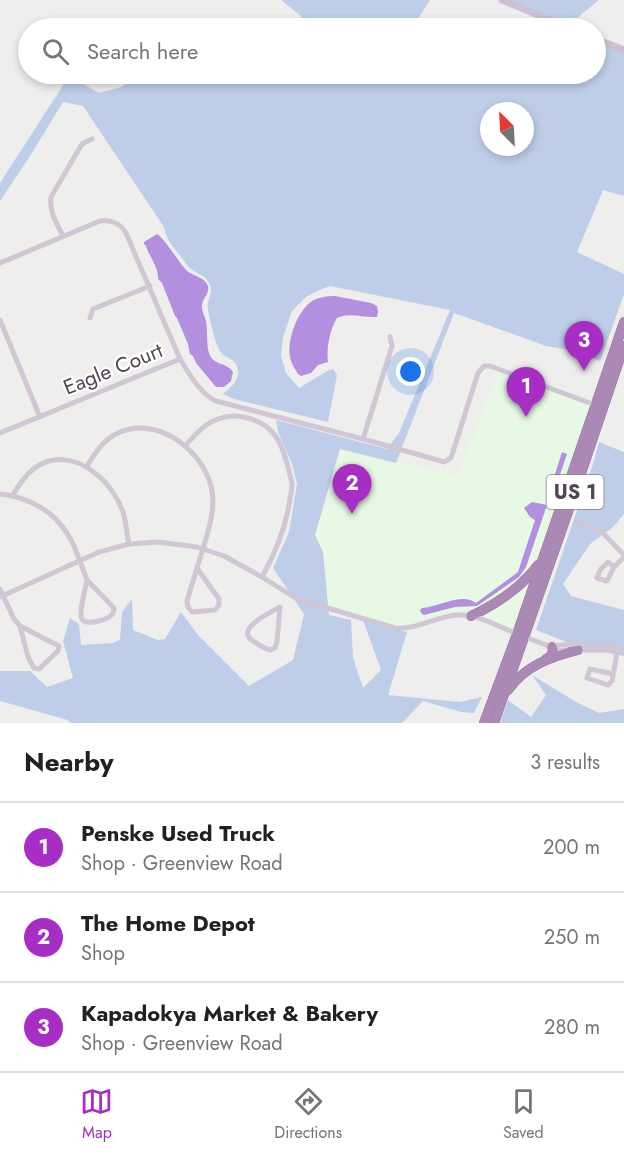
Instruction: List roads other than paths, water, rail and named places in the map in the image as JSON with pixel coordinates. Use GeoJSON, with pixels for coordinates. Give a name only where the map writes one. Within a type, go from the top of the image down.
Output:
{"type":"FeatureCollection","features":[{"type":"Feature","properties":{"kind":"highway","name":"US 1"},"geometry":{"type":"LineString","coordinates":[[494,723],[543,558],[624,322]]}},
{"type":"Feature","properties":{"kind":"highway","name":"US 1"},"geometry":{"type":"LineString","coordinates":[[484,723],[564,523],[624,346]]}},
{"type":"Feature","properties":{"kind":"highway"},"geometry":{"type":"LineString","coordinates":[[475,617],[521,584],[543,558]]}},
{"type":"Feature","properties":{"kind":"highway"},"geometry":{"type":"LineString","coordinates":[[503,696],[524,672],[551,656],[552,647]]}},
{"type":"Feature","properties":{"kind":"highway"},"geometry":{"type":"LineString","coordinates":[[544,660],[578,650]]}},
{"type":"Feature","properties":{"kind":"street"},"geometry":{"type":"LineString","coordinates":[[502,0],[546,18]]}},
{"type":"Feature","properties":{"kind":"street"},"geometry":{"type":"LineString","coordinates":[[606,43],[624,50]]}},
{"type":"Feature","properties":{"kind":"street"},"geometry":{"type":"LineString","coordinates":[[63,236],[51,211],[51,197],[82,144],[92,139]]}},
{"type":"Feature","properties":{"kind":"street"},"geometry":{"type":"LineString","coordinates":[[0,263],[100,221],[113,221],[126,233],[180,359]]}},
{"type":"Feature","properties":{"kind":"street"},"geometry":{"type":"LineString","coordinates":[[90,318],[93,309],[150,286]]}},
{"type":"Feature","properties":{"kind":"street"},"geometry":{"type":"LineString","coordinates":[[0,320],[40,417]]}},
{"type":"Feature","properties":{"kind":"street"},"geometry":{"type":"LineString","coordinates":[[363,439],[392,346],[390,337]]}},
{"type":"Feature","properties":{"kind":"street","name":"Eagle Court"},"geometry":{"type":"LineString","coordinates":[[0,433],[180,359],[209,398],[216,401],[441,461],[448,461],[451,458],[478,373],[484,366],[490,366],[595,405]]}},
{"type":"Feature","properties":{"kind":"street"},"geometry":{"type":"LineString","coordinates":[[186,445],[199,430],[208,424],[218,419],[237,416],[255,420],[273,432],[279,442],[287,463],[292,485],[291,493],[284,532],[262,577]]}},
{"type":"Feature","properties":{"kind":"street"},"geometry":{"type":"LineString","coordinates":[[87,466],[93,455],[107,440],[131,428],[148,428],[168,434],[186,445],[202,465],[212,487],[212,513],[187,601],[188,607],[192,612],[215,610],[219,605],[219,599],[197,568]]}},
{"type":"Feature","properties":{"kind":"street"},"geometry":{"type":"LineString","coordinates":[[12,496],[31,471],[42,464],[64,458],[87,466],[106,482],[123,511],[129,544]]}},
{"type":"Feature","properties":{"kind":"street"},"geometry":{"type":"LineString","coordinates":[[0,494],[26,500],[43,509],[61,524],[87,580],[111,604],[114,611],[110,616],[86,623],[80,614],[87,580]]}},
{"type":"Feature","properties":{"kind":"street"},"geometry":{"type":"LineString","coordinates":[[569,508],[576,522]]}},
{"type":"Feature","properties":{"kind":"street"},"geometry":{"type":"LineString","coordinates":[[564,523],[576,522],[601,531],[624,556],[614,567]]}},
{"type":"Feature","properties":{"kind":"street"},"geometry":{"type":"LineString","coordinates":[[2,596],[79,560],[109,549],[129,544],[158,542],[202,549],[224,556],[297,599],[395,628],[415,627],[450,616],[465,615],[562,651],[621,648]]}},
{"type":"Feature","properties":{"kind":"street"},"geometry":{"type":"LineString","coordinates":[[0,589],[14,619],[20,626],[59,646],[58,651],[39,669],[33,668],[27,657],[20,626]]}},
{"type":"Feature","properties":{"kind":"street"},"geometry":{"type":"LineString","coordinates":[[280,607],[248,629],[249,639],[264,648],[270,650],[275,648],[280,607],[287,593]]}},
{"type":"Feature","properties":{"kind":"street"},"geometry":{"type":"LineString","coordinates":[[552,647],[564,644],[610,645],[621,648]]}},
{"type":"Feature","properties":{"kind":"street"},"geometry":{"type":"LineString","coordinates":[[613,674],[590,669],[587,678],[608,685],[612,681],[621,648]]}},
{"type":"Feature","properties":{"kind":"place","name":"Kapadokya Market & Bakery"},"geometry":{"type":"Point","coordinates":[584,371]}},
{"type":"Feature","properties":{"kind":"place","name":"Penske Used Truck"},"geometry":{"type":"Point","coordinates":[526,417]}},
{"type":"Feature","properties":{"kind":"place","name":"The Home Depot"},"geometry":{"type":"Point","coordinates":[352,514]}}]}
